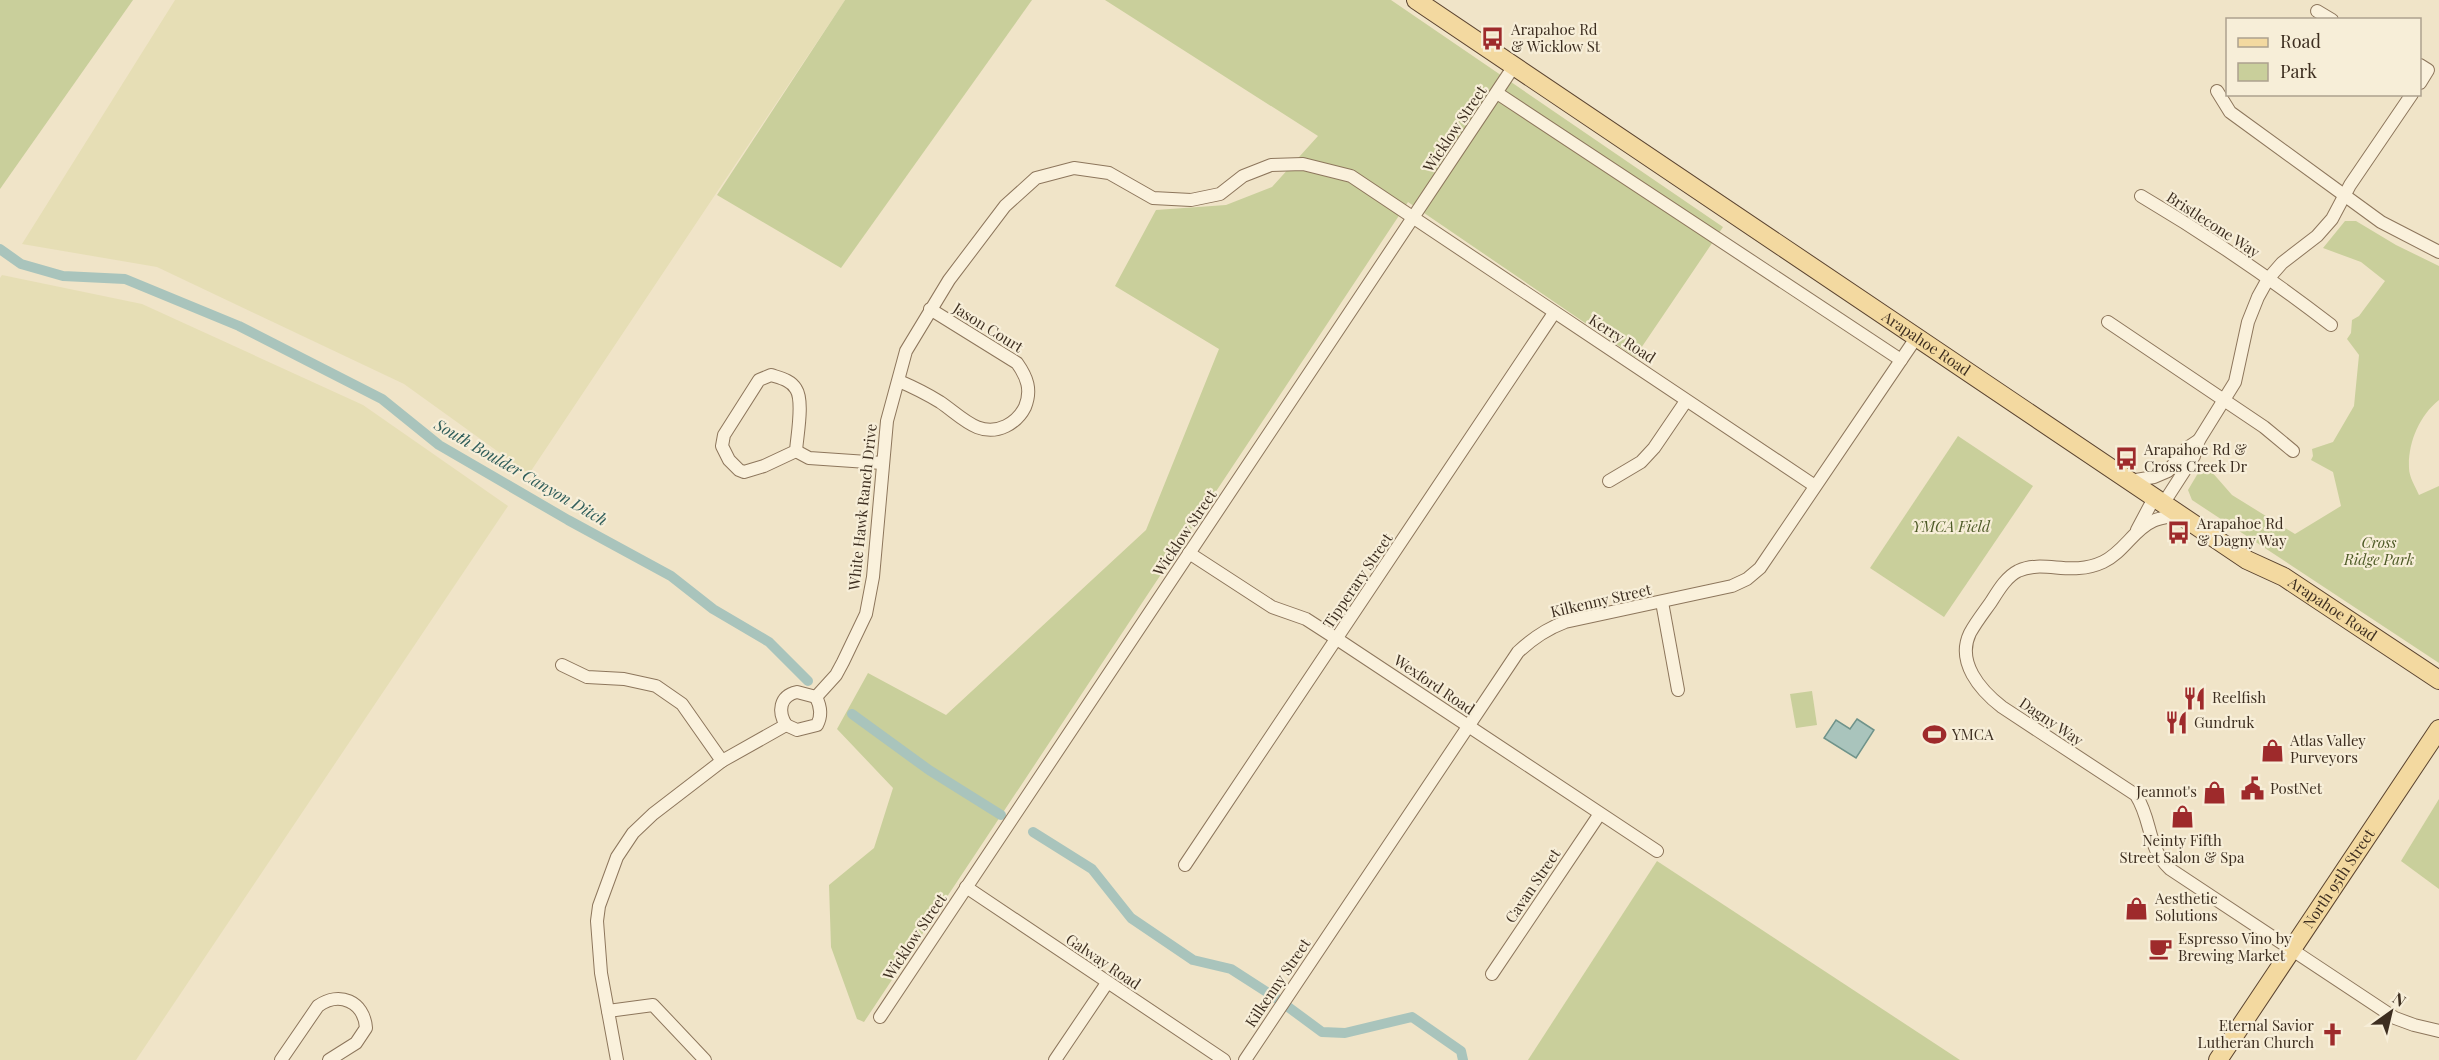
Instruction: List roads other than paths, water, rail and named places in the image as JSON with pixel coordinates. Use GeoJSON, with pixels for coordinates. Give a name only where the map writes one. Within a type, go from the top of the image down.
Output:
{"type":"FeatureCollection","features":[{"type":"Feature","properties":{"kind":"main road","name":"Arapahoe Road"},"geometry":{"type":"LineString","coordinates":[[1416,0],[2158,501],[2247,560],[2284,577],[2439,680]]}},
{"type":"Feature","properties":{"kind":"main road","name":"North 95th Street"},"geometry":{"type":"LineString","coordinates":[[2218,1060],[2439,729]]}},
{"type":"Feature","properties":{"kind":"street"},"geometry":{"type":"LineString","coordinates":[[2317,11],[2329,18]]}},
{"type":"Feature","properties":{"kind":"street","name":"Wicklow Street"},"geometry":{"type":"LineString","coordinates":[[880,1017],[1514,66]]}},
{"type":"Feature","properties":{"kind":"street"},"geometry":{"type":"LineString","coordinates":[[2421,66],[2428,70],[2421,81]]}},
{"type":"Feature","properties":{"kind":"street"},"geometry":{"type":"LineString","coordinates":[[2217,91],[2230,112],[2381,222],[2439,252]]}},
{"type":"Feature","properties":{"kind":"street","name":"Arapahoe Road"},"geometry":{"type":"LineString","coordinates":[[1497,93],[1901,360]]}},
{"type":"Feature","properties":{"kind":"street"},"geometry":{"type":"LineString","coordinates":[[2130,481],[2154,477],[2168,471],[2187,448],[2199,440],[2235,382],[2248,322],[2268,279],[2282,263],[2317,236],[2332,219],[2344,195],[2411,96]]}},
{"type":"Feature","properties":{"kind":"street","name":"White Hawk Ranch Drive"},"geometry":{"type":"LineString","coordinates":[[816,698],[836,675],[864,621],[873,578],[887,421],[906,351],[949,280],[1005,206],[1036,178],[1074,168],[1109,172],[1153,198],[1191,200],[1220,194],[1243,176],[1271,165],[1303,164],[1351,176],[1413,217]]}},
{"type":"Feature","properties":{"kind":"street","name":"Bristlecone Way"},"geometry":{"type":"LineString","coordinates":[[2141,196],[2292,294],[2331,325]]}},
{"type":"Feature","properties":{"kind":"street","name":"Kerry Road"},"geometry":{"type":"LineString","coordinates":[[1413,217],[1815,486]]}},
{"type":"Feature","properties":{"kind":"street","name":"Jason Court"},"geometry":{"type":"LineString","coordinates":[[899,381],[942,403],[972,426],[986,430],[1006,426],[1022,412],[1028,399],[1026,375],[1017,363],[930,309]]}},
{"type":"Feature","properties":{"kind":"street","name":"Tipperary Street"},"geometry":{"type":"LineString","coordinates":[[1185,865],[1554,313]]}},
{"type":"Feature","properties":{"kind":"street"},"geometry":{"type":"LineString","coordinates":[[2108,322],[2264,427],[2292,451]]}},
{"type":"Feature","properties":{"kind":"street","name":"Kilkenny Street"},"geometry":{"type":"LineString","coordinates":[[1245,1060],[1518,652],[1533,638],[1565,622],[1731,586],[1747,579],[1760,568],[1916,338]]}},
{"type":"Feature","properties":{"kind":"street"},"geometry":{"type":"LineString","coordinates":[[771,375],[786,380],[796,389],[800,405],[796,451],[764,466],[744,472],[729,460],[722,446],[724,435],[759,380],[764,376],[771,375]]}},
{"type":"Feature","properties":{"kind":"street"},"geometry":{"type":"LineString","coordinates":[[1609,481],[1641,462],[1654,448],[1686,401]]}},
{"type":"Feature","properties":{"kind":"street","name":"Dagny Way"},"geometry":{"type":"LineString","coordinates":[[2133,539],[2158,501],[2194,456],[2199,440]]}},
{"type":"Feature","properties":{"kind":"street"},"geometry":{"type":"LineString","coordinates":[[796,451],[809,458],[882,463]]}},
{"type":"Feature","properties":{"kind":"street","name":"Dagny Way"},"geometry":{"type":"LineString","coordinates":[[2180,515],[2152,521],[2120,552],[2103,562],[2070,570],[2031,567],[2016,572],[1999,590],[1969,634],[1967,660],[1972,673],[1989,697],[2002,707],[2136,795],[2144,809],[2153,847],[2170,869],[2395,1018],[2414,1026],[2439,1031]]}},
{"type":"Feature","properties":{"kind":"street","name":"Wexford Road"},"geometry":{"type":"LineString","coordinates":[[1190,553],[1272,608],[1306,620],[1337,639],[1656,851]]}},
{"type":"Feature","properties":{"kind":"street"},"geometry":{"type":"LineString","coordinates":[[1662,602],[1678,690]]}},
{"type":"Feature","properties":{"kind":"street"},"geometry":{"type":"LineString","coordinates":[[562,665],[587,678],[624,679],[656,686],[682,704],[722,761]]}},
{"type":"Feature","properties":{"kind":"street"},"geometry":{"type":"LineString","coordinates":[[797,692],[816,698],[821,718],[817,725],[797,730],[786,725],[781,716],[781,707],[787,696],[797,692]]}},
{"type":"Feature","properties":{"kind":"street"},"geometry":{"type":"LineString","coordinates":[[617,1060],[601,973],[597,921],[598,906],[607,879],[624,845],[643,823],[722,761],[786,725]]}},
{"type":"Feature","properties":{"kind":"street","name":"Cavan Street"},"geometry":{"type":"LineString","coordinates":[[1492,974],[1599,814]]}},
{"type":"Feature","properties":{"kind":"street","name":"Galway Road"},"geometry":{"type":"LineString","coordinates":[[966,887],[1224,1060]]}},
{"type":"Feature","properties":{"kind":"street"},"geometry":{"type":"LineString","coordinates":[[1055,1060],[1107,983]]}},
{"type":"Feature","properties":{"kind":"street"},"geometry":{"type":"LineString","coordinates":[[281,1060],[318,1006],[336,997],[355,1004],[362,1010],[366,1028],[356,1043],[329,1060]]}},
{"type":"Feature","properties":{"kind":"street"},"geometry":{"type":"LineString","coordinates":[[608,1011],[653,1005],[705,1060]]}},
{"type":"Feature","properties":{"kind":"water"},"geometry":{"type":"Polygon","coordinates":[[[1857,719],[1874,730],[1856,758],[1824,738],[1836,720],[1850,729],[1857,719]]]}},
{"type":"Feature","properties":{"kind":"waterway","name":"South Boulder Canyon Ditch"},"geometry":{"type":"LineString","coordinates":[[0,249],[21,264],[63,276],[125,279],[239,326],[382,399],[439,445],[568,520],[671,576],[713,609],[769,642],[808,681]]}},
{"type":"Feature","properties":{"kind":"waterway","name":"South Boulder Canyon Ditch"},"geometry":{"type":"LineString","coordinates":[[852,714],[929,770],[1001,815]]}},
{"type":"Feature","properties":{"kind":"waterway","name":"South Boulder Canyon Ditch"},"geometry":{"type":"LineString","coordinates":[[1033,832],[1092,869],[1131,918],[1193,960],[1231,969],[1322,1032],[1345,1033],[1412,1017],[1461,1051],[1463,1060]]}},
{"type":"Feature","properties":{"kind":"place","name":"Arapahoe Rd & Wicklow St"},"geometry":{"type":"Point","coordinates":[1493,39]}},
{"type":"Feature","properties":{"kind":"place","name":"Arapahoe Rd & Cross Creek Dr"},"geometry":{"type":"Point","coordinates":[2126,459]}},
{"type":"Feature","properties":{"kind":"place","name":"Arapahoe Rd & Dagny Way"},"geometry":{"type":"Point","coordinates":[2179,533]}},
{"type":"Feature","properties":{"kind":"place","name":"Reelfish"},"geometry":{"type":"Point","coordinates":[2194,698]}},
{"type":"Feature","properties":{"kind":"place","name":"Gundruk"},"geometry":{"type":"Point","coordinates":[2176,723]}},
{"type":"Feature","properties":{"kind":"place","name":"YMCA"},"geometry":{"type":"Point","coordinates":[1934,735]}},
{"type":"Feature","properties":{"kind":"place","name":"Atlas Valley Purveyors"},"geometry":{"type":"Point","coordinates":[2272,750]}},
{"type":"Feature","properties":{"kind":"place","name":"PostNet"},"geometry":{"type":"Point","coordinates":[2252,789]}},
{"type":"Feature","properties":{"kind":"place","name":"Jeannot's"},"geometry":{"type":"Point","coordinates":[2215,792]}},
{"type":"Feature","properties":{"kind":"place","name":"Neinty Fifth Street Salon & Spa"},"geometry":{"type":"Point","coordinates":[2182,817]}},
{"type":"Feature","properties":{"kind":"place","name":"Aesthetic Solutions"},"geometry":{"type":"Point","coordinates":[2137,908]}},
{"type":"Feature","properties":{"kind":"place","name":"Espresso Vino by Brewing Market"},"geometry":{"type":"Point","coordinates":[2160,948]}},
{"type":"Feature","properties":{"kind":"place","name":"Eternal Savior Lutheran Church"},"geometry":{"type":"Point","coordinates":[2332,1035]}},
{"type":"Feature","properties":{"kind":"park label","name":"YMCA Field"},"geometry":{"type":"Point","coordinates":[1951,527]}},
{"type":"Feature","properties":{"kind":"park label","name":"Cross Ridge Park"},"geometry":{"type":"Point","coordinates":[2379,552]}}]}
